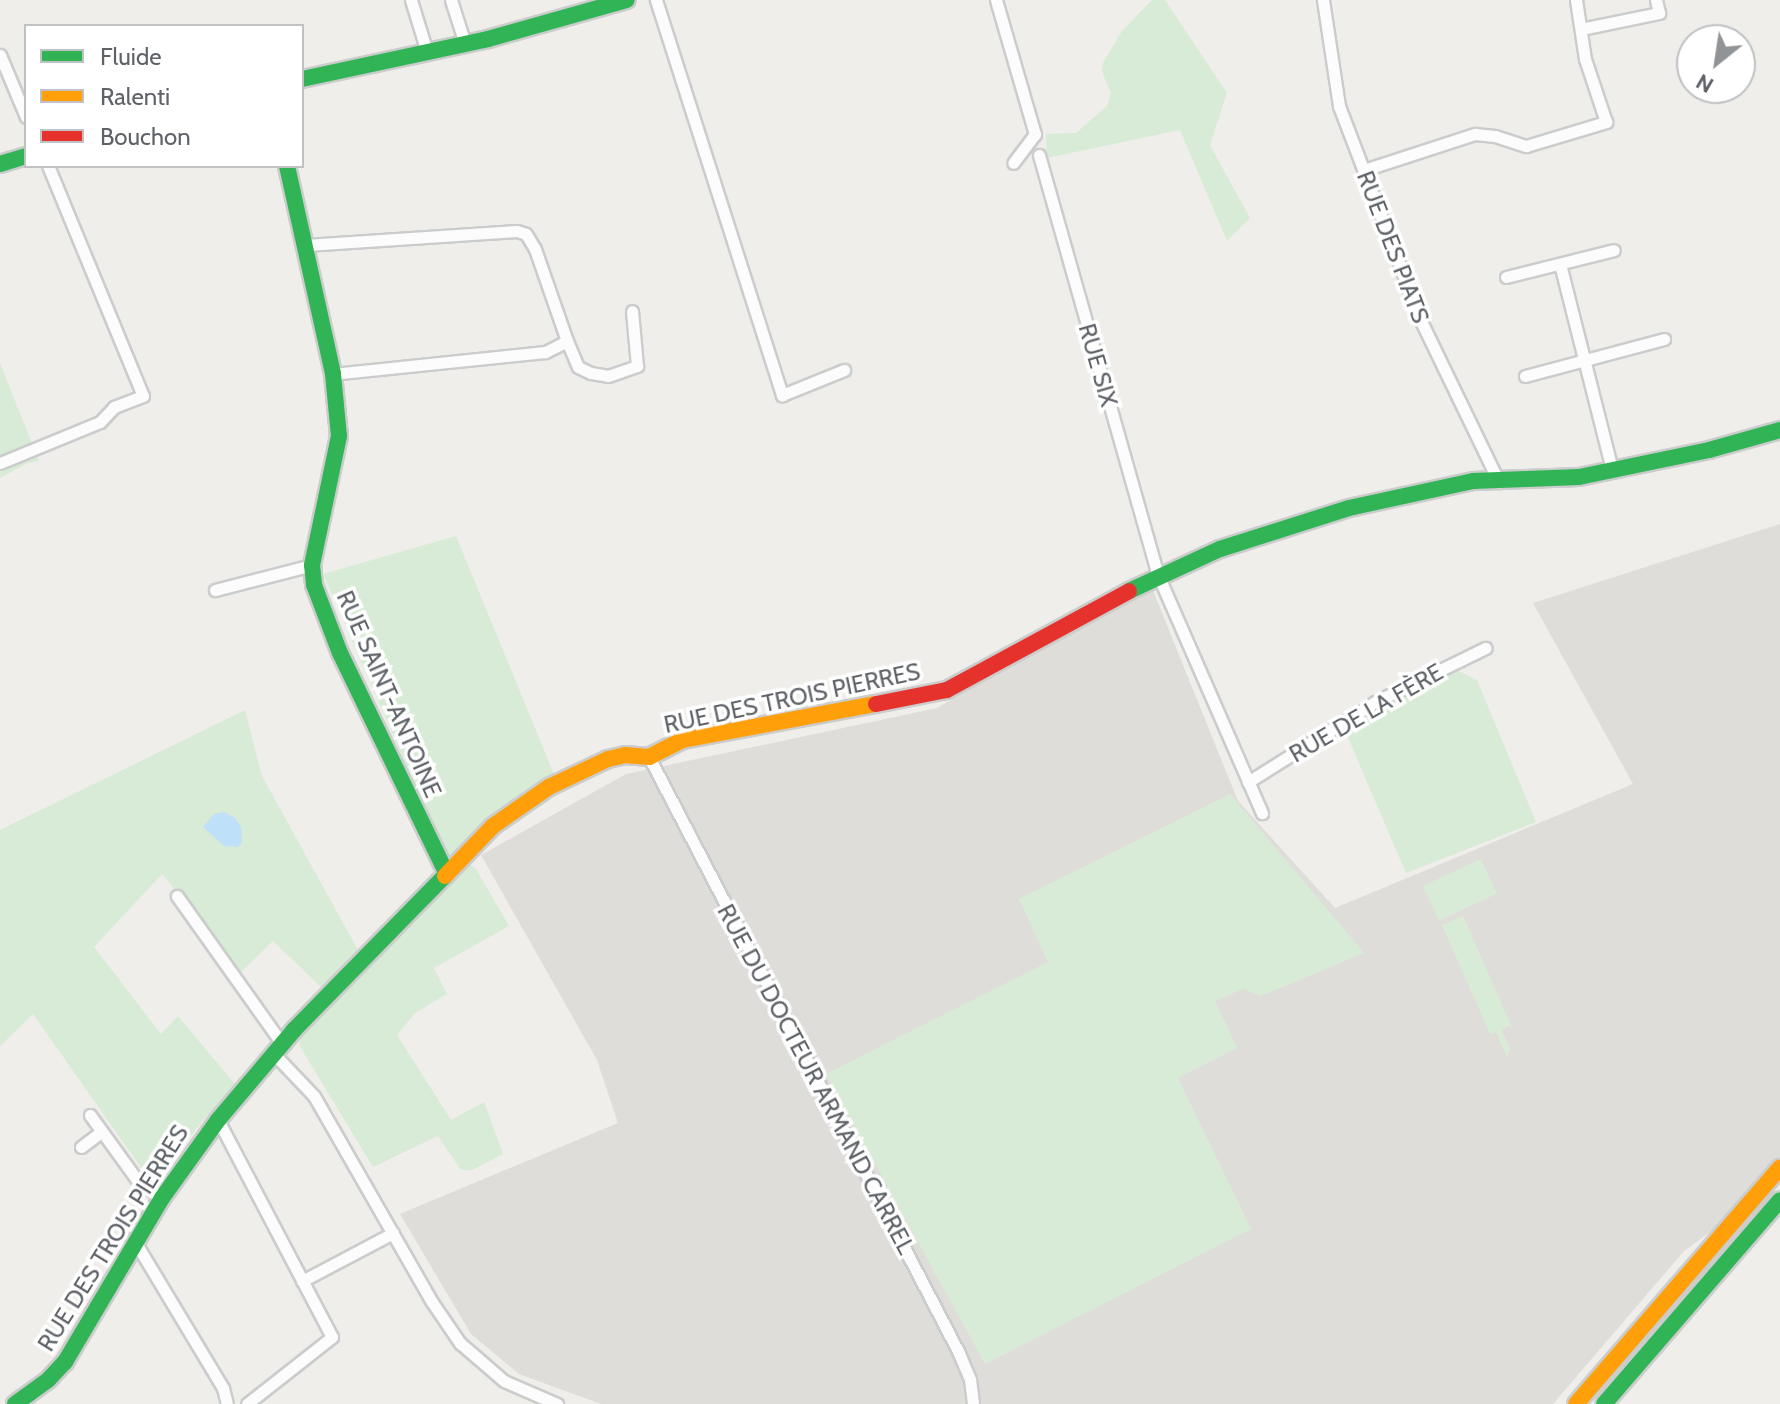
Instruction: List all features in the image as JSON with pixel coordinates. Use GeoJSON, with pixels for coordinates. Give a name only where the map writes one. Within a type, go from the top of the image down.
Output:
{"type":"FeatureCollection","features":[{"type":"Feature","properties":{"kind":"street"},"geometry":{"type":"LineString","coordinates":[[411,0],[427,52]]}},
{"type":"Feature","properties":{"kind":"street"},"geometry":{"type":"LineString","coordinates":[[451,0],[465,44]]}},
{"type":"Feature","properties":{"kind":"street"},"geometry":{"type":"LineString","coordinates":[[304,79],[465,44],[627,0]]}},
{"type":"Feature","properties":{"kind":"street"},"geometry":{"type":"LineString","coordinates":[[656,0],[782,395],[844,370]]}},
{"type":"Feature","properties":{"kind":"street"},"geometry":{"type":"LineString","coordinates":[[996,0],[1035,134],[1013,163]]}},
{"type":"Feature","properties":{"kind":"street","name":"RUE DES PIATS"},"geometry":{"type":"LineString","coordinates":[[1323,0],[1339,106],[1421,321],[1499,482]]}},
{"type":"Feature","properties":{"kind":"street"},"geometry":{"type":"LineString","coordinates":[[1364,170],[1475,134],[1485,133],[1526,146],[1606,122],[1594,90],[1576,0]]}},
{"type":"Feature","properties":{"kind":"street"},"geometry":{"type":"LineString","coordinates":[[1581,29],[1659,13],[1656,0]]}},
{"type":"Feature","properties":{"kind":"street"},"geometry":{"type":"LineString","coordinates":[[1,60],[24,112]]}},
{"type":"Feature","properties":{"kind":"street","name":"RUE SIX"},"geometry":{"type":"LineString","coordinates":[[1039,155],[1158,575]]}},
{"type":"Feature","properties":{"kind":"street"},"geometry":{"type":"LineString","coordinates":[[0,164],[24,157]]}},
{"type":"Feature","properties":{"kind":"street"},"geometry":{"type":"LineString","coordinates":[[0,463],[100,422],[114,407],[143,396],[49,168]]}},
{"type":"Feature","properties":{"kind":"street","name":"RUE SAINT-ANTOINE"},"geometry":{"type":"LineString","coordinates":[[287,168],[333,374],[339,436],[312,565],[314,585],[340,653],[446,872]]}},
{"type":"Feature","properties":{"kind":"street"},"geometry":{"type":"LineString","coordinates":[[306,245],[517,231],[526,234],[535,249],[578,367],[591,373],[608,376],[637,366],[639,357],[632,311]]}},
{"type":"Feature","properties":{"kind":"street"},"geometry":{"type":"LineString","coordinates":[[1506,277],[1614,250]]}},
{"type":"Feature","properties":{"kind":"street"},"geometry":{"type":"LineString","coordinates":[[1560,264],[1612,469]]}},
{"type":"Feature","properties":{"kind":"street"},"geometry":{"type":"LineString","coordinates":[[1525,376],[1664,339]]}},
{"type":"Feature","properties":{"kind":"street"},"geometry":{"type":"LineString","coordinates":[[333,374],[545,352],[567,341]]}},
{"type":"Feature","properties":{"kind":"street","name":"RUE DES TROIS PIERRES"},"geometry":{"type":"LineString","coordinates":[[15,1404],[48,1380],[65,1362],[134,1240],[162,1198],[218,1120],[278,1049],[446,872],[510,812],[549,787],[608,759],[625,755],[649,757],[683,740],[947,690],[1158,575],[1220,549],[1349,508],[1465,482],[1579,477],[1709,450],[1780,430]]}},
{"type":"Feature","properties":{"kind":"street"},"geometry":{"type":"LineString","coordinates":[[215,590],[312,565]]}},
{"type":"Feature","properties":{"kind":"street"},"geometry":{"type":"LineString","coordinates":[[1158,575],[1262,813]]}},
{"type":"Feature","properties":{"kind":"street","name":"RUE DE LA FÈRE"},"geometry":{"type":"LineString","coordinates":[[1248,782],[1375,702],[1485,648]]}},
{"type":"Feature","properties":{"kind":"street","name":"RUE DU DOCTEUR ARMAND CARREL"},"geometry":{"type":"LineString","coordinates":[[649,757],[958,1351],[970,1379],[973,1404]]}},
{"type":"Feature","properties":{"kind":"street"},"geometry":{"type":"LineString","coordinates":[[177,896],[278,1049],[314,1096],[460,1343],[504,1381],[557,1404]]}},
{"type":"Feature","properties":{"kind":"street"},"geometry":{"type":"LineString","coordinates":[[90,1115],[137,1180],[162,1198]]}},
{"type":"Feature","properties":{"kind":"street"},"geometry":{"type":"LineString","coordinates":[[218,1120],[332,1337],[247,1404]]}},
{"type":"Feature","properties":{"kind":"street"},"geometry":{"type":"LineString","coordinates":[[81,1147],[102,1131]]}},
{"type":"Feature","properties":{"kind":"street"},"geometry":{"type":"LineString","coordinates":[[1576,1404],[1780,1168]]}},
{"type":"Feature","properties":{"kind":"street"},"geometry":{"type":"LineString","coordinates":[[1604,1404],[1777,1205]]}},
{"type":"Feature","properties":{"kind":"street"},"geometry":{"type":"LineString","coordinates":[[302,1281],[393,1233]]}},
{"type":"Feature","properties":{"kind":"street"},"geometry":{"type":"LineString","coordinates":[[134,1240],[223,1388],[227,1404]]}},
{"type":"Feature","properties":{"kind":"shaded area"},"geometry":{"type":"Polygon","coordinates":[[[1780,524],[1780,1182],[1684,1251],[1553,1404],[601,1404],[519,1374],[471,1334],[400,1214],[618,1123],[597,1060],[481,855],[626,774],[937,708],[1152,588],[1238,801],[1335,908],[1633,784],[1533,603],[1780,524]]]}},
{"type":"Feature","properties":{"kind":"green space"},"geometry":{"type":"Polygon","coordinates":[[[1152,0],[1165,0],[1227,93],[1210,145],[1250,218],[1227,241],[1180,130],[1047,158],[1046,134],[1076,133],[1107,106],[1111,93],[1102,72],[1103,63],[1122,31],[1152,0]]]}},
{"type":"Feature","properties":{"kind":"green space"},"geometry":{"type":"Polygon","coordinates":[[[0,363],[39,461],[28,463],[0,478],[0,363]]]}},
{"type":"Feature","properties":{"kind":"green space"},"geometry":{"type":"Polygon","coordinates":[[[456,536],[556,779],[449,864],[323,574],[456,536]]]}},
{"type":"Feature","properties":{"kind":"green space"},"geometry":{"type":"Polygon","coordinates":[[[1459,671],[1477,680],[1536,822],[1406,873],[1346,733],[1411,691],[1459,671]]]}},
{"type":"Feature","properties":{"kind":"green space"},"geometry":{"type":"Polygon","coordinates":[[[245,710],[262,776],[358,950],[322,988],[273,941],[241,972],[162,874],[94,947],[161,1034],[178,1016],[235,1084],[199,1125],[154,1186],[33,1014],[0,1046],[0,830],[245,710]]]}},
{"type":"Feature","properties":{"kind":"green space"},"geometry":{"type":"Polygon","coordinates":[[[1230,794],[1364,953],[1261,996],[1243,989],[1215,1001],[1237,1048],[1178,1078],[1251,1229],[985,1364],[826,1074],[1048,962],[1019,899],[1230,794]]]}},
{"type":"Feature","properties":{"kind":"green space"},"geometry":{"type":"Polygon","coordinates":[[[1481,859],[1497,893],[1439,920],[1423,886],[1481,859]]]}},
{"type":"Feature","properties":{"kind":"green space"},"geometry":{"type":"Polygon","coordinates":[[[468,863],[476,869],[509,926],[434,968],[447,994],[415,1013],[397,1035],[451,1120],[484,1102],[503,1154],[472,1170],[461,1170],[438,1136],[373,1167],[299,1045],[302,1035],[468,863]]]}},
{"type":"Feature","properties":{"kind":"green space"},"geometry":{"type":"Polygon","coordinates":[[[1463,916],[1511,1025],[1501,1030],[1510,1048],[1507,1057],[1496,1032],[1490,1034],[1442,925],[1463,916]]]}},
{"type":"Feature","properties":{"kind":"water"},"geometry":{"type":"Polygon","coordinates":[[[224,812],[235,818],[241,827],[242,842],[238,847],[224,846],[203,827],[214,814],[224,812]]]}},
{"type":"Feature","properties":{"kind":"traffic: fast"},"geometry":{"type":"LineString","coordinates":[[304,79],[488,39],[627,0]]}},
{"type":"Feature","properties":{"kind":"traffic: fast"},"geometry":{"type":"LineString","coordinates":[[0,164],[24,157]]}},
{"type":"Feature","properties":{"kind":"traffic: fast"},"geometry":{"type":"LineString","coordinates":[[287,168],[333,374],[339,436],[312,565],[314,585],[340,653],[446,872]]}},
{"type":"Feature","properties":{"kind":"traffic: fast"},"geometry":{"type":"LineString","coordinates":[[1129,591],[1220,549],[1349,508],[1473,481],[1579,477],[1709,450],[1780,430]]}},
{"type":"Feature","properties":{"kind":"traffic: fast"},"geometry":{"type":"LineString","coordinates":[[15,1404],[48,1380],[65,1362],[162,1198],[218,1120],[294,1030],[445,876]]}},
{"type":"Feature","properties":{"kind":"traffic: fast"},"geometry":{"type":"LineString","coordinates":[[1604,1404],[1780,1200]]}},
{"type":"Feature","properties":{"kind":"traffic: slow"},"geometry":{"type":"LineString","coordinates":[[445,876],[493,826],[549,787],[608,759],[625,755],[649,757],[683,740],[876,704]]}},
{"type":"Feature","properties":{"kind":"traffic: slow"},"geometry":{"type":"LineString","coordinates":[[1576,1404],[1780,1168]]}},
{"type":"Feature","properties":{"kind":"traffic: jam"},"geometry":{"type":"LineString","coordinates":[[876,704],[947,690],[1129,591]]}}]}
